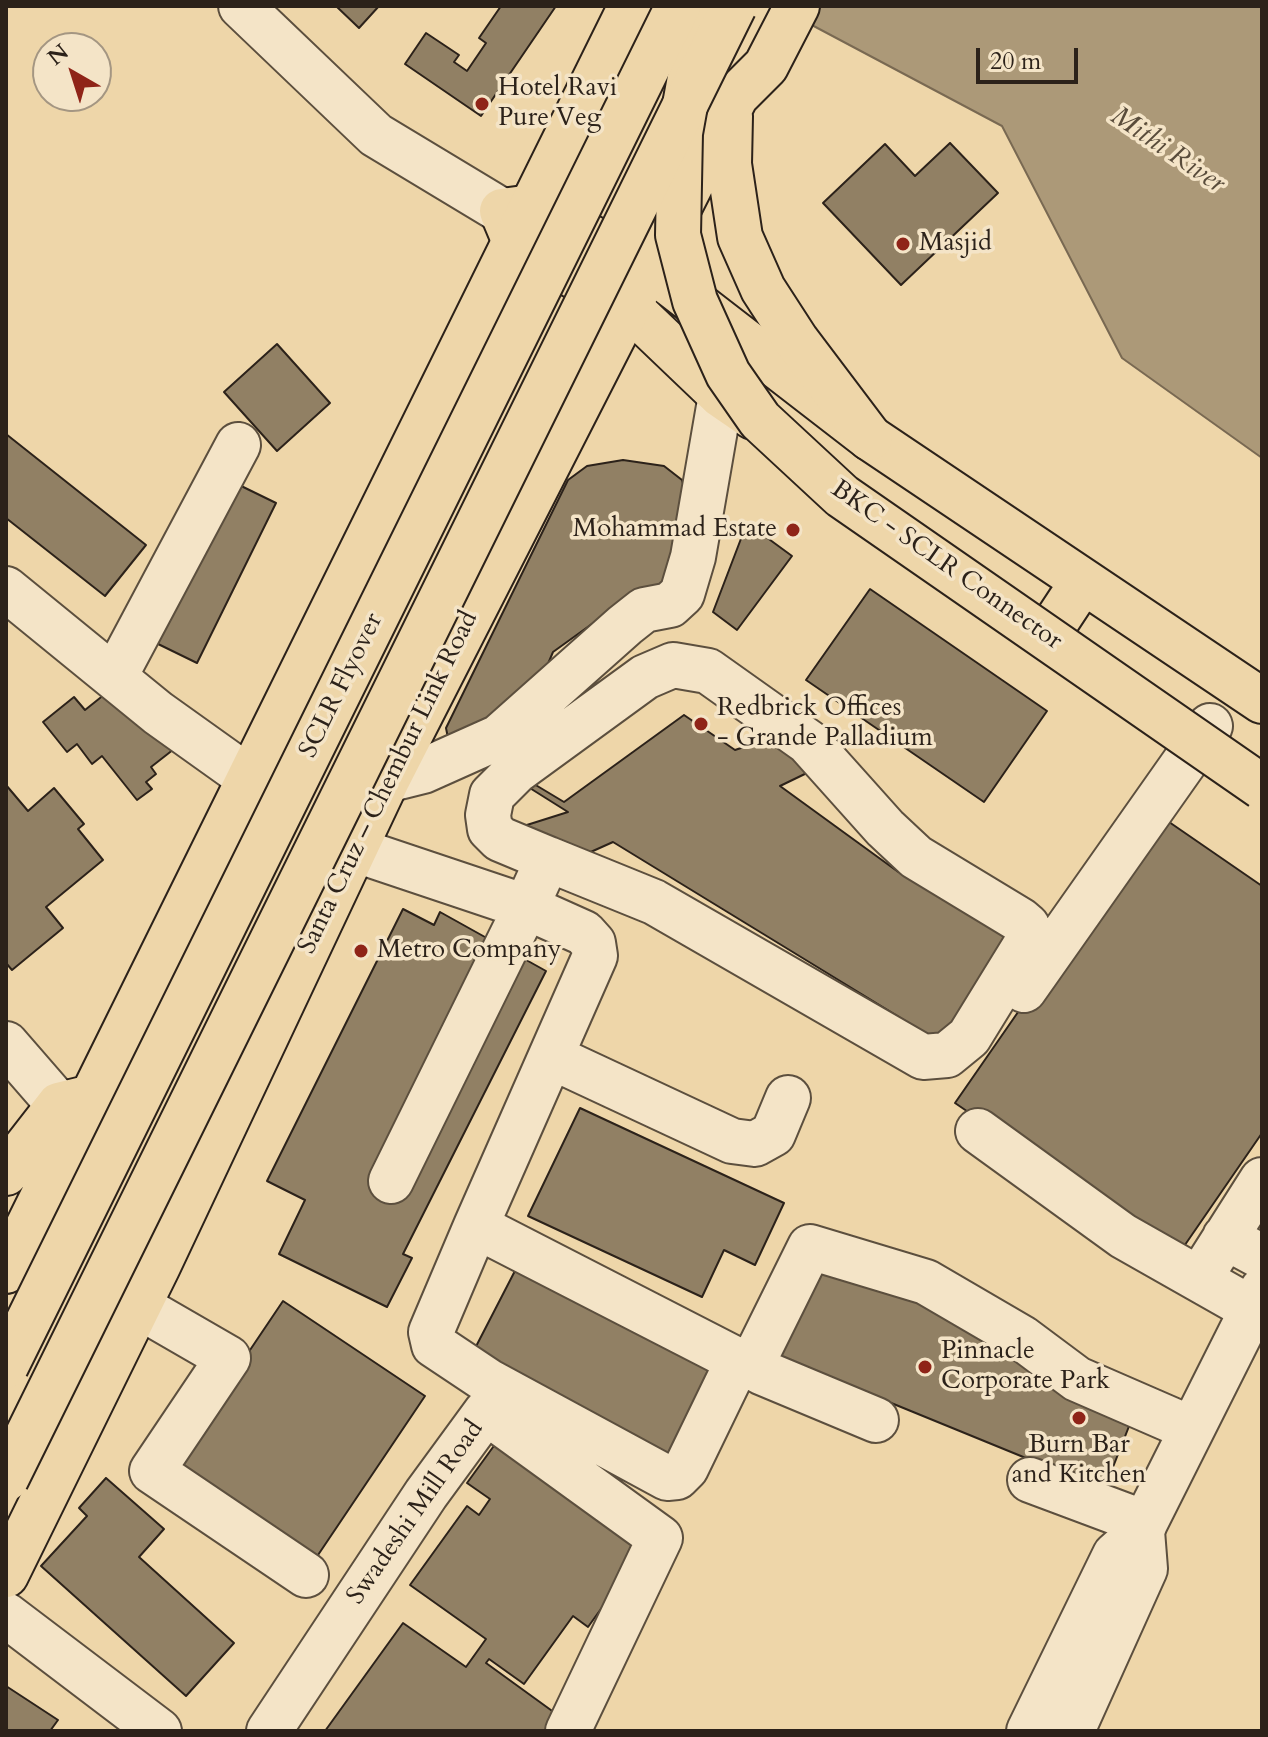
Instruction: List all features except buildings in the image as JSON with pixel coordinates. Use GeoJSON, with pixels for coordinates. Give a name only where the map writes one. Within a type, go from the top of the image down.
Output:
{"type":"FeatureCollection","features":[{"type":"Feature","properties":{"kind":"main road"},"geometry":{"type":"LineString","coordinates":[[6,1271],[75,1101],[249,778],[516,220],[631,6]]}},
{"type":"Feature","properties":{"kind":"main road","name":"SCLR Flyover"},"geometry":{"type":"LineString","coordinates":[[6,1366],[678,6]]}},
{"type":"Feature","properties":{"kind":"main road","name":"BKC - SCLR Connector"},"geometry":{"type":"LineString","coordinates":[[709,6],[693,61],[680,133],[678,235],[695,301],[728,374],[760,420],[842,496],[1262,787]]}},
{"type":"Feature","properties":{"kind":"main road"},"geometry":{"type":"LineString","coordinates":[[6,1479],[734,6]]}},
{"type":"Feature","properties":{"kind":"main road"},"geometry":{"type":"LineString","coordinates":[[770,6],[744,82],[729,164],[740,237],[763,289],[788,328],[870,438]]}},
{"type":"Feature","properties":{"kind":"main road","name":"Santa Cruz – Chembur Link Road"},"geometry":{"type":"LineString","coordinates":[[6,1575],[138,1306],[387,780],[631,309],[744,82],[797,6]]}},
{"type":"Feature","properties":{"kind":"main road"},"geometry":{"type":"LineString","coordinates":[[516,220],[650,268],[870,438],[1262,701]]}},
{"type":"Feature","properties":{"kind":"main road"},"geometry":{"type":"LineString","coordinates":[[516,220],[631,309],[721,395],[1262,761]]}},
{"type":"Feature","properties":{"kind":"main road"},"geometry":{"type":"LineString","coordinates":[[1056,622],[1083,581]]}},
{"type":"Feature","properties":{"kind":"main road"},"geometry":{"type":"LineString","coordinates":[[6,1173],[75,1101]]}},
{"type":"Feature","properties":{"kind":"street"},"geometry":{"type":"LineString","coordinates":[[241,6],[376,135],[516,220]]}},
{"type":"Feature","properties":{"kind":"street"},"geometry":{"type":"LineString","coordinates":[[387,780],[448,761],[499,737],[644,610],[670,605],[682,594],[693,557],[721,395]]}},
{"type":"Feature","properties":{"kind":"street"},"geometry":{"type":"LineString","coordinates":[[115,676],[238,445]]}},
{"type":"Feature","properties":{"kind":"street"},"geometry":{"type":"LineString","coordinates":[[6,589],[158,713],[249,778]]}},
{"type":"Feature","properties":{"kind":"street"},"geometry":{"type":"LineString","coordinates":[[673,665],[708,671],[808,742],[885,828],[916,857],[1020,920],[1027,926],[1028,941],[969,1037],[947,1055],[923,1057],[654,902],[548,859],[500,839],[490,829],[488,815],[492,795],[516,771],[645,677],[673,665]]}},
{"type":"Feature","properties":{"kind":"street"},"geometry":{"type":"LineString","coordinates":[[983,1047],[1210,726]]}},
{"type":"Feature","properties":{"kind":"street"},"geometry":{"type":"LineString","coordinates":[[353,849],[526,907],[584,933],[593,943],[595,956],[476,1226],[431,1332],[434,1345],[488,1381],[667,1478],[677,1477],[686,1468],[733,1371],[733,1358],[476,1226]]}},
{"type":"Feature","properties":{"kind":"street"},"geometry":{"type":"LineString","coordinates":[[391,1181],[548,859]]}},
{"type":"Feature","properties":{"kind":"street"},"geometry":{"type":"LineString","coordinates":[[6,1044],[75,1101]]}},
{"type":"Feature","properties":{"kind":"street"},"geometry":{"type":"LineString","coordinates":[[552,1057],[732,1141],[755,1144],[773,1134],[788,1098]]}},
{"type":"Feature","properties":{"kind":"street"},"geometry":{"type":"LineString","coordinates":[[978,1131],[1123,1236],[1199,1279],[1256,1299],[1144,1527],[1115,1555],[1029,1731]]}},
{"type":"Feature","properties":{"kind":"street"},"geometry":{"type":"LineString","coordinates":[[1199,1279],[1244,1247],[1262,1180]]}},
{"type":"Feature","properties":{"kind":"street"},"geometry":{"type":"LineString","coordinates":[[876,1420],[761,1372],[755,1365],[755,1358],[810,1247],[926,1282],[1022,1338],[1077,1379],[1192,1429]]}},
{"type":"Feature","properties":{"kind":"street"},"geometry":{"type":"LineString","coordinates":[[138,1306],[228,1358],[152,1471],[306,1575]]}},
{"type":"Feature","properties":{"kind":"street","name":"Swadeshi Mill Road"},"geometry":{"type":"LineString","coordinates":[[269,1731],[426,1494],[486,1412],[660,1538],[568,1731]]}},
{"type":"Feature","properties":{"kind":"street"},"geometry":{"type":"LineString","coordinates":[[1030,1480],[1144,1527]]}},
{"type":"Feature","properties":{"kind":"street"},"geometry":{"type":"LineString","coordinates":[[1072,1731],[1145,1569],[1144,1527]]}},
{"type":"Feature","properties":{"kind":"street"},"geometry":{"type":"LineString","coordinates":[[6,1615],[159,1731]]}},
{"type":"Feature","properties":{"kind":"water","name":"Mithi River"},"geometry":{"type":"Polygon","coordinates":[[[776,6],[1262,6],[1262,458],[1122,358],[1002,126],[776,6]]]}},
{"type":"Feature","properties":{"kind":"place","name":"Hotel Ravi Pure Veg"},"geometry":{"type":"Point","coordinates":[482,104]}},
{"type":"Feature","properties":{"kind":"place","name":"Masjid"},"geometry":{"type":"Point","coordinates":[903,244]}},
{"type":"Feature","properties":{"kind":"place","name":"Mohammad Estate"},"geometry":{"type":"Point","coordinates":[793,530]}},
{"type":"Feature","properties":{"kind":"place","name":"Redbrick Offices - Grande Palladium"},"geometry":{"type":"Point","coordinates":[701,724]}},
{"type":"Feature","properties":{"kind":"place","name":"Metro Company"},"geometry":{"type":"Point","coordinates":[361,951]}},
{"type":"Feature","properties":{"kind":"place","name":"Pinnacle Corporate Park"},"geometry":{"type":"Point","coordinates":[925,1367]}},
{"type":"Feature","properties":{"kind":"place","name":"Burn Bar and Kitchen"},"geometry":{"type":"Point","coordinates":[1079,1418]}}]}
